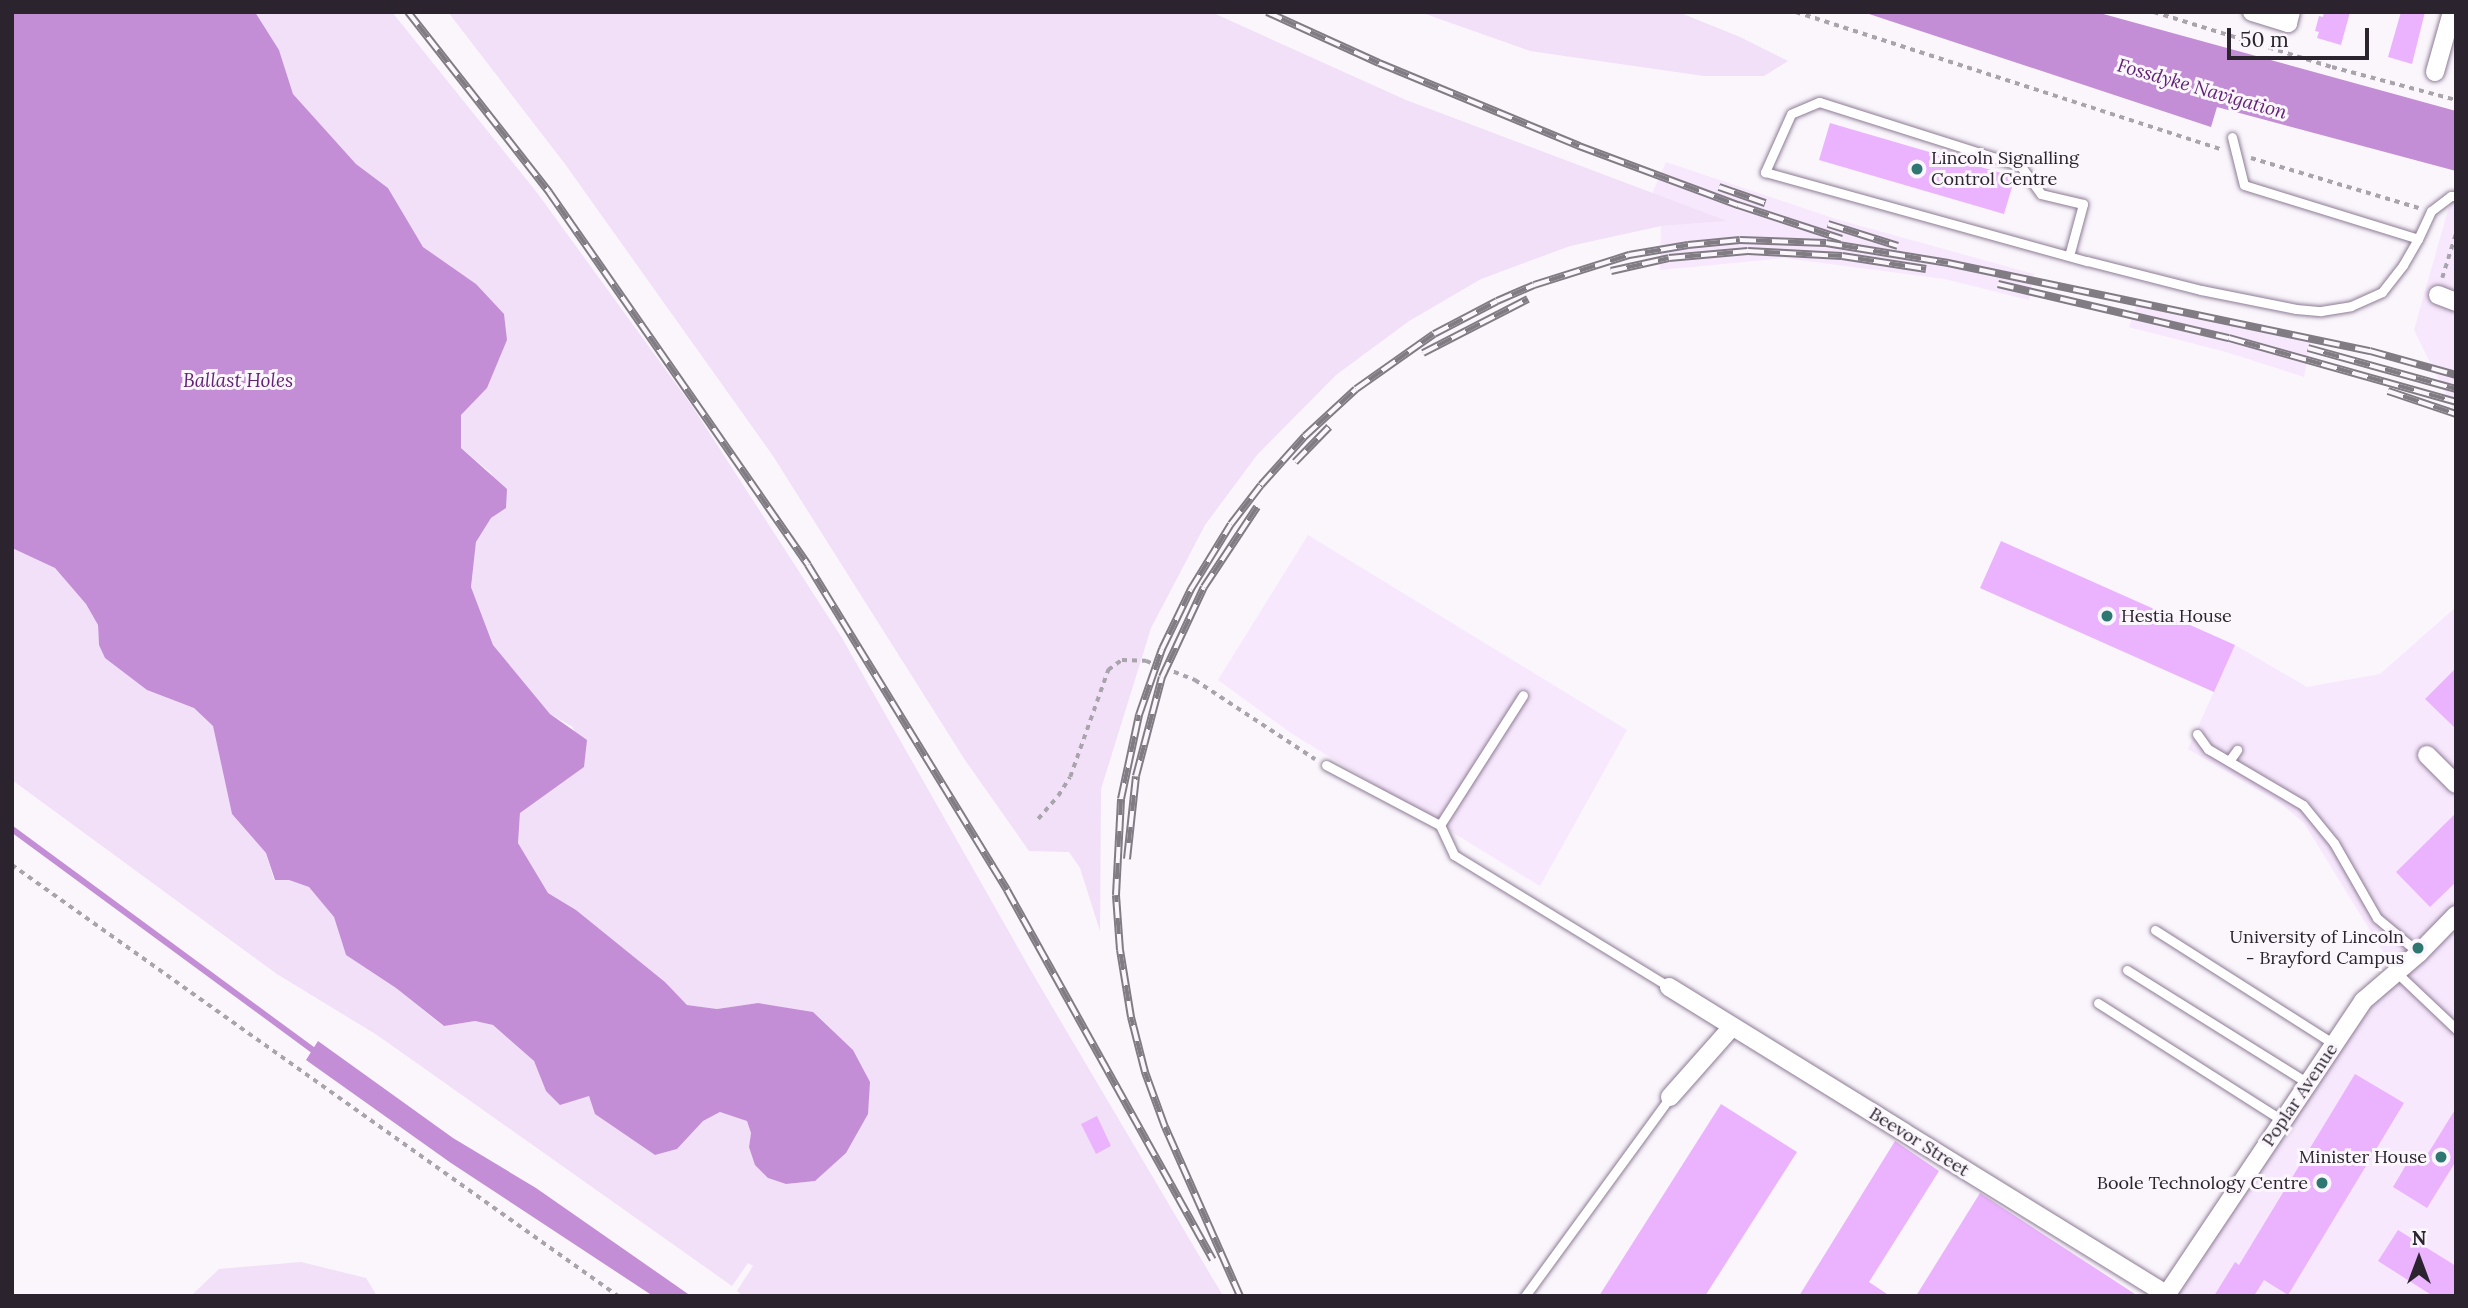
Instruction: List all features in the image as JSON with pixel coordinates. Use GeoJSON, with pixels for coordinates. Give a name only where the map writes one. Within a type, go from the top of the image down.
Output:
{"type":"FeatureCollection","features":[{"type":"Feature","properties":{"kind":"street"},"geometry":{"type":"LineString","coordinates":[[2252,12],[2288,23],[2291,12]]}},
{"type":"Feature","properties":{"kind":"street"},"geometry":{"type":"LineString","coordinates":[[2435,72],[2452,12]]}},
{"type":"Feature","properties":{"kind":"street"},"geometry":{"type":"LineString","coordinates":[[2438,295],[2456,302]]}},
{"type":"Feature","properties":{"kind":"street"},"geometry":{"type":"LineString","coordinates":[[2427,755],[2456,784]]}},
{"type":"Feature","properties":{"kind":"street","name":"Poplar Avenue"},"geometry":{"type":"LineString","coordinates":[[2168,1295],[2363,1001],[2419,953],[2456,915]]}},
{"type":"Feature","properties":{"kind":"street","name":"Beevor Street"},"geometry":{"type":"LineString","coordinates":[[1669,987],[2168,1295]]}},
{"type":"Feature","properties":{"kind":"street"},"geometry":{"type":"LineString","coordinates":[[1670,1097],[1732,1027]]}},
{"type":"Feature","properties":{"kind":"lane"},"geometry":{"type":"LineString","coordinates":[[2069,256],[2083,204],[2041,194],[2021,166],[1819,102],[1791,114],[1765,172],[2069,256],[2201,290],[2296,309],[2321,311],[2351,306],[2382,292],[2403,265],[2431,211],[2451,196],[2456,196]]}},
{"type":"Feature","properties":{"kind":"lane"},"geometry":{"type":"LineString","coordinates":[[2232,137],[2244,185],[2418,239]]}},
{"type":"Feature","properties":{"kind":"lane"},"geometry":{"type":"LineString","coordinates":[[1440,825],[1522,695]]}},
{"type":"Feature","properties":{"kind":"lane"},"geometry":{"type":"LineString","coordinates":[[2197,734],[2205,753],[2230,761],[2303,805],[2334,843],[2377,918],[2419,953]]}},
{"type":"Feature","properties":{"kind":"lane"},"geometry":{"type":"LineString","coordinates":[[2230,761],[2236,750]]}},
{"type":"Feature","properties":{"kind":"lane"},"geometry":{"type":"LineString","coordinates":[[1326,765],[1440,825],[1454,855],[1669,987]]}},
{"type":"Feature","properties":{"kind":"lane"},"geometry":{"type":"LineString","coordinates":[[2155,930],[2334,1044]]}},
{"type":"Feature","properties":{"kind":"lane"},"geometry":{"type":"LineString","coordinates":[[2127,970],[2308,1083]]}},
{"type":"Feature","properties":{"kind":"lane"},"geometry":{"type":"LineString","coordinates":[[2395,971],[2456,1028]]}},
{"type":"Feature","properties":{"kind":"lane"},"geometry":{"type":"LineString","coordinates":[[2098,1003],[2283,1121]]}},
{"type":"Feature","properties":{"kind":"lane"},"geometry":{"type":"LineString","coordinates":[[1525,1296],[1670,1097]]}},
{"type":"Feature","properties":{"kind":"path"},"geometry":{"type":"LineString","coordinates":[[1796,12],[2236,154],[2431,211]]}},
{"type":"Feature","properties":{"kind":"path"},"geometry":{"type":"LineString","coordinates":[[2154,12],[2332,67],[2456,100]]}},
{"type":"Feature","properties":{"kind":"path"},"geometry":{"type":"LineString","coordinates":[[2438,295],[2456,233]]}},
{"type":"Feature","properties":{"kind":"path"},"geometry":{"type":"LineString","coordinates":[[1038,818],[1058,796],[1070,777],[1108,670],[1114,664],[1130,659],[1146,661],[1195,680],[1287,743],[1326,765]]}},
{"type":"Feature","properties":{"kind":"path"},"geometry":{"type":"LineString","coordinates":[[12,865],[618,1296]]}},
{"type":"Feature","properties":{"kind":"shaded area"},"geometry":{"type":"Polygon","coordinates":[[[255,12],[392,12],[538,194],[692,406],[842,638],[1034,976],[1223,1296],[743,1296],[737,1291],[753,1266],[748,1263],[732,1286],[377,1035],[277,974],[12,780],[12,548],[55,568],[86,604],[98,625],[99,645],[147,690],[194,708],[213,726],[232,814],[266,853],[274,880],[289,880],[310,887],[334,917],[346,955],[396,988],[443,1026],[475,1021],[493,1025],[534,1061],[546,1091],[589,1096],[596,1114],[655,1155],[677,1149],[703,1121],[720,1112],[747,1120],[751,1133],[749,1147],[768,1178],[786,1184],[815,1181],[758,1003],[717,1009],[687,1005],[665,982],[576,910],[548,893],[518,843],[520,813],[584,767],[573,727],[550,714],[493,645],[471,587],[476,542],[491,518],[506,508],[491,473],[461,448],[461,415],[487,388],[507,340],[476,284],[423,247],[388,188],[356,164],[293,94],[279,50],[255,12]]]}},
{"type":"Feature","properties":{"kind":"shaded area"},"geometry":{"type":"Polygon","coordinates":[[[448,12],[1211,12],[1406,100],[1727,221],[1661,226],[1570,246],[1481,279],[1409,321],[1336,375],[1257,455],[1205,525],[1151,628],[1101,789],[1100,931],[1080,868],[1069,852],[1029,851],[965,760],[773,456],[565,164],[448,12]]]}},
{"type":"Feature","properties":{"kind":"shaded area"},"geometry":{"type":"Polygon","coordinates":[[[1420,12],[1678,12],[1740,37],[1788,61],[1764,76],[1704,76],[1530,51],[1420,12]]]}},
{"type":"Feature","properties":{"kind":"shaded area"},"geometry":{"type":"Polygon","coordinates":[[[1666,162],[1839,220],[2034,274],[2029,300],[1945,279],[1784,258],[1660,270],[1661,226],[1725,221],[1652,194],[1666,162]]]}},
{"type":"Feature","properties":{"kind":"shaded area"},"geometry":{"type":"Polygon","coordinates":[[[2456,182],[2456,414],[2414,330],[2456,182]]]}},
{"type":"Feature","properties":{"kind":"shaded area"},"geometry":{"type":"Polygon","coordinates":[[[2139,300],[2312,336],[2304,377],[2226,352],[2129,327],[2139,300]]]}},
{"type":"Feature","properties":{"kind":"shaded area"},"geometry":{"type":"Polygon","coordinates":[[[1308,535],[1627,730],[1540,886],[1291,733],[1218,680],[1308,535]]]}},
{"type":"Feature","properties":{"kind":"shaded area","name":"University of Lincoln - Brayford Campus"},"geometry":{"type":"Polygon","coordinates":[[[2456,607],[2456,1296],[2169,1296],[2363,1001],[2395,971],[2304,823],[2279,802],[2188,749],[2235,645],[2307,687],[2380,674],[2456,607]]]}},
{"type":"Feature","properties":{"kind":"shaded area"},"geometry":{"type":"Polygon","coordinates":[[[301,1262],[366,1278],[377,1296],[191,1296],[219,1269],[301,1262]]]}},
{"type":"Feature","properties":{"kind":"water","name":"Ballast Holes"},"geometry":{"type":"Polygon","coordinates":[[[12,12],[255,12],[279,50],[293,94],[356,164],[388,188],[423,247],[476,284],[504,314],[507,340],[487,388],[461,415],[461,448],[507,489],[506,508],[491,518],[476,542],[471,587],[493,645],[550,714],[587,740],[584,767],[520,813],[518,843],[548,893],[576,910],[665,982],[687,1005],[717,1009],[758,1003],[813,1012],[853,1050],[870,1082],[868,1114],[846,1153],[815,1181],[786,1184],[768,1178],[755,1165],[749,1147],[751,1133],[747,1121],[720,1112],[703,1121],[677,1149],[655,1155],[595,1114],[589,1096],[560,1105],[546,1091],[534,1061],[493,1025],[475,1021],[444,1026],[396,988],[346,955],[334,917],[309,887],[289,880],[275,880],[266,853],[232,814],[213,726],[194,708],[147,690],[105,658],[99,645],[98,625],[86,604],[55,568],[12,548],[12,12]]]}},
{"type":"Feature","properties":{"kind":"water","name":"Fossdyke Navigation"},"geometry":{"type":"Polygon","coordinates":[[[1863,12],[2096,12],[2456,111],[2456,171],[2217,107],[2211,127],[1863,12]]]}},
{"type":"Feature","properties":{"kind":"water"},"geometry":{"type":"Polygon","coordinates":[[[318,1041],[453,1138],[536,1188],[691,1296],[653,1296],[451,1163],[306,1060],[318,1041]]]}},
{"type":"Feature","properties":{"kind":"building"},"geometry":{"type":"Polygon","coordinates":[[[2324,12],[2350,12],[2341,45],[2317,38],[2319,32],[2315,31],[2319,16],[2323,17],[2324,12]]]}},
{"type":"Feature","properties":{"kind":"building"},"geometry":{"type":"Polygon","coordinates":[[[2401,12],[2425,12],[2412,64],[2388,57],[2401,12]]]}},
{"type":"Feature","properties":{"kind":"building","name":"Lincoln Signalling Control Centre"},"geometry":{"type":"Polygon","coordinates":[[[1830,123],[2015,177],[2004,214],[1819,160],[1830,123]]]}},
{"type":"Feature","properties":{"kind":"building","name":"Hestia House"},"geometry":{"type":"Polygon","coordinates":[[[2001,541],[2235,645],[2214,692],[1980,588],[2001,541]]]}},
{"type":"Feature","properties":{"kind":"building"},"geometry":{"type":"Polygon","coordinates":[[[2456,668],[2456,729],[2425,699],[2456,668]]]}},
{"type":"Feature","properties":{"kind":"building"},"geometry":{"type":"Polygon","coordinates":[[[2456,813],[2456,882],[2430,907],[2396,872],[2456,813]]]}},
{"type":"Feature","properties":{"kind":"building","name":"Boole Technology Centre"},"geometry":{"type":"Polygon","coordinates":[[[2355,1074],[2404,1103],[2288,1295],[2264,1280],[2254,1296],[2214,1296],[2235,1262],[2239,1265],[2355,1074]]]}},
{"type":"Feature","properties":{"kind":"building"},"geometry":{"type":"Polygon","coordinates":[[[1721,1104],[1797,1152],[1705,1296],[1599,1296],[1721,1104]]]}},
{"type":"Feature","properties":{"kind":"building","name":"Minister House"},"geometry":{"type":"Polygon","coordinates":[[[2456,1108],[2456,1161],[2427,1208],[2393,1187],[2413,1153],[2424,1160],[2456,1108]]]}},
{"type":"Feature","properties":{"kind":"building"},"geometry":{"type":"Polygon","coordinates":[[[1097,1116],[1111,1146],[1096,1154],[1081,1124],[1097,1116]]]}},
{"type":"Feature","properties":{"kind":"building"},"geometry":{"type":"Polygon","coordinates":[[[1895,1141],[1939,1171],[1869,1282],[1890,1296],[1799,1296],[1895,1141]]]}},
{"type":"Feature","properties":{"kind":"building"},"geometry":{"type":"Polygon","coordinates":[[[1980,1193],[2138,1296],[1916,1296],[1980,1193]]]}},
{"type":"Feature","properties":{"kind":"building"},"geometry":{"type":"Polygon","coordinates":[[[2398,1230],[2456,1266],[2456,1296],[2433,1296],[2378,1261],[2398,1230]]]}},
{"type":"Feature","properties":{"kind":"waterway"},"geometry":{"type":"LineString","coordinates":[[12,829],[318,1054]]}},
{"type":"Feature","properties":{"kind":"railway"},"geometry":{"type":"LineString","coordinates":[[408,12],[549,192],[808,565],[1007,890],[1213,1260]]}},
{"type":"Feature","properties":{"kind":"railway"},"geometry":{"type":"LineString","coordinates":[[1267,12],[1379,63],[1579,146],[1738,205],[1842,239]]}},
{"type":"Feature","properties":{"kind":"railway"},"geometry":{"type":"LineString","coordinates":[[1719,187],[1765,203]]}},
{"type":"Feature","properties":{"kind":"railway"},"geometry":{"type":"LineString","coordinates":[[1828,224],[1898,246]]}},
{"type":"Feature","properties":{"kind":"railway"},"geometry":{"type":"LineString","coordinates":[[1240,1296],[1165,1127],[1145,1072],[1131,1017],[1120,950],[1116,895],[1121,799],[1139,715],[1162,649],[1191,589],[1231,524],[1261,485],[1305,436],[1356,389],[1434,334],[1534,285],[1629,255],[1740,240],[1826,243],[1948,263],[2370,351],[2456,375]]}},
{"type":"Feature","properties":{"kind":"railway"},"geometry":{"type":"LineString","coordinates":[[1611,271],[1669,258],[1748,251],[1842,256],[1926,269]]}},
{"type":"Feature","properties":{"kind":"railway"},"geometry":{"type":"LineString","coordinates":[[1998,284],[2229,338],[2456,402]]}},
{"type":"Feature","properties":{"kind":"railway"},"geometry":{"type":"LineString","coordinates":[[1423,353],[1528,299]]}},
{"type":"Feature","properties":{"kind":"railway"},"geometry":{"type":"LineString","coordinates":[[2308,348],[2456,389]]}},
{"type":"Feature","properties":{"kind":"railway"},"geometry":{"type":"LineString","coordinates":[[2388,391],[2456,414]]}},
{"type":"Feature","properties":{"kind":"railway"},"geometry":{"type":"LineString","coordinates":[[1295,462],[1329,427]]}},
{"type":"Feature","properties":{"kind":"railway"},"geometry":{"type":"LineString","coordinates":[[1127,859],[1136,776],[1162,677],[1204,587],[1257,507]]}},
{"type":"Feature","properties":{"kind":"place","name":"Lincoln Signalling Control Centre"},"geometry":{"type":"Point","coordinates":[1917,169]}},
{"type":"Feature","properties":{"kind":"place","name":"Hestia House"},"geometry":{"type":"Point","coordinates":[2107,616]}},
{"type":"Feature","properties":{"kind":"place","name":"University of Lincoln - Brayford Campus"},"geometry":{"type":"Point","coordinates":[2418,948]}},
{"type":"Feature","properties":{"kind":"place","name":"Minister House"},"geometry":{"type":"Point","coordinates":[2441,1157]}},
{"type":"Feature","properties":{"kind":"place","name":"Boole Technology Centre"},"geometry":{"type":"Point","coordinates":[2322,1183]}}]}
